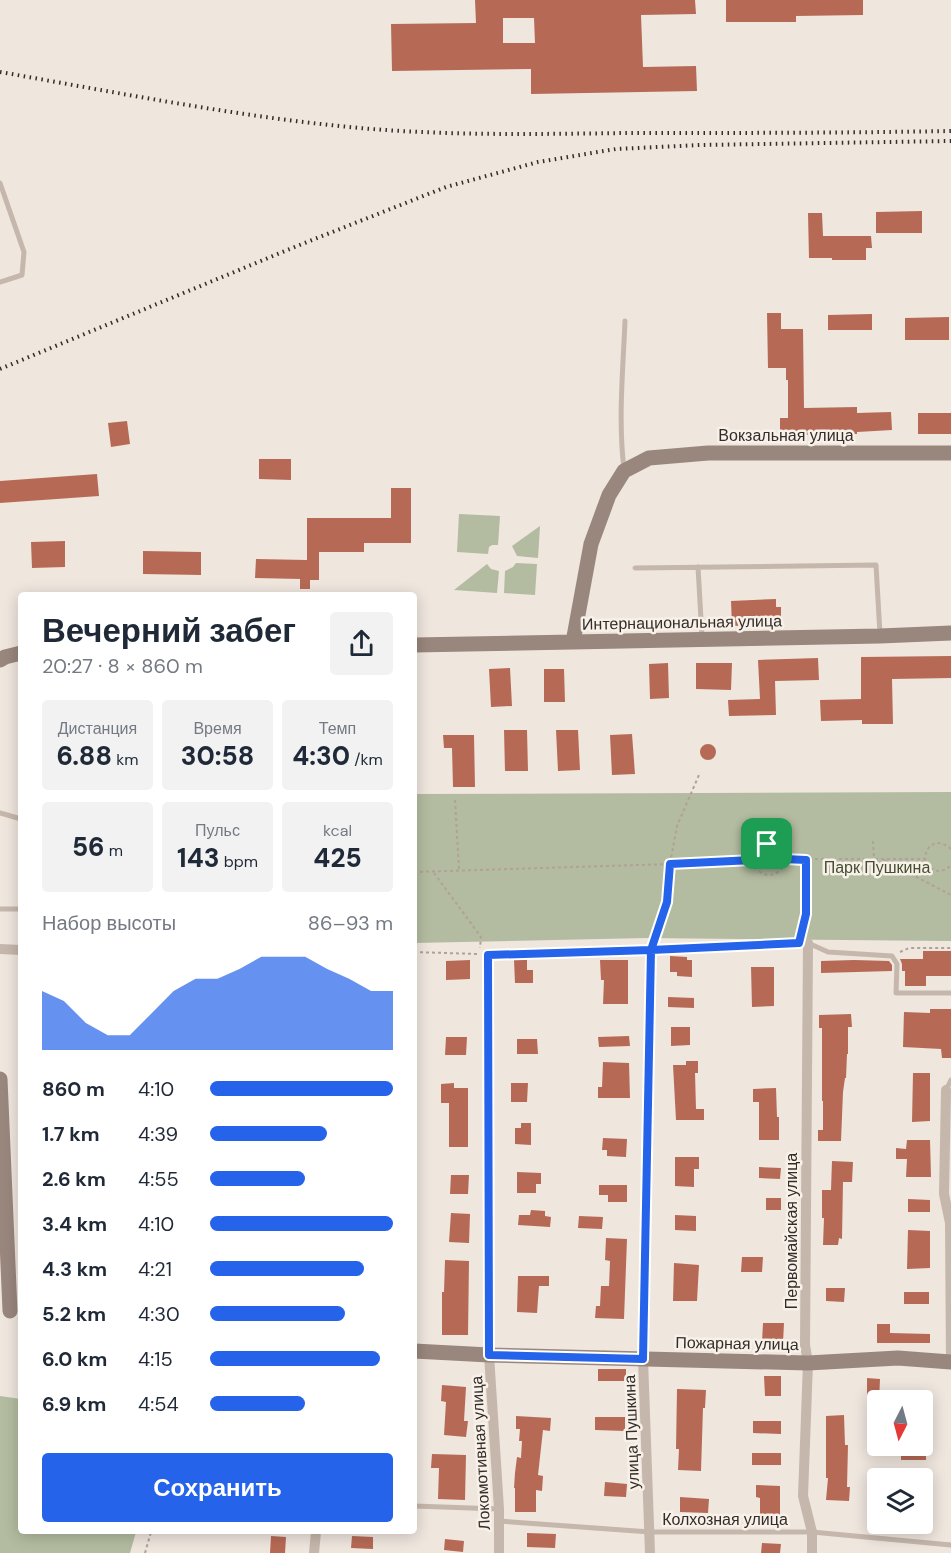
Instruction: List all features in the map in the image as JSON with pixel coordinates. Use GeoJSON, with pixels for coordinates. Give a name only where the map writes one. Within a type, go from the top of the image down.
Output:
{"type":"FeatureCollection","features":[{"type":"Feature","properties":{"kind":"street","name":"Вокзальная улица"},"geometry":{"type":"LineString","coordinates":[[624,471],[649,458],[708,453],[951,453]]}},
{"type":"Feature","properties":{"kind":"street"},"geometry":{"type":"LineString","coordinates":[[573,642],[591,544],[609,495],[624,471]]}},
{"type":"Feature","properties":{"kind":"street","name":"Интернациональная улица"},"geometry":{"type":"LineString","coordinates":[[417,645],[951,633]]}},
{"type":"Feature","properties":{"kind":"street"},"geometry":{"type":"LineString","coordinates":[[0,660],[18,655]]}},
{"type":"Feature","properties":{"kind":"street","name":"Первомайская улица"},"geometry":{"type":"LineString","coordinates":[[804,943],[805,1345],[808,1363],[803,1496],[812,1532],[812,1553]]}},
{"type":"Feature","properties":{"kind":"street"},"geometry":{"type":"LineString","coordinates":[[0,950],[18,950]]}},
{"type":"Feature","properties":{"kind":"street","name":"улица Пушкина"},"geometry":{"type":"LineString","coordinates":[[650,1553],[643,1359],[651,950]]}},
{"type":"Feature","properties":{"kind":"street","name":"Локомотивная улица"},"geometry":{"type":"LineString","coordinates":[[484,954],[489,1355],[499,1509],[499,1553]]}},
{"type":"Feature","properties":{"kind":"street"},"geometry":{"type":"LineString","coordinates":[[0,1078],[10,1311]]}},
{"type":"Feature","properties":{"kind":"street"},"geometry":{"type":"LineString","coordinates":[[949,1085],[944,1194],[950,1223],[951,1362]]}},
{"type":"Feature","properties":{"kind":"street","name":"Пожарная улица"},"geometry":{"type":"LineString","coordinates":[[417,1351],[808,1363],[898,1358],[951,1362]]}},
{"type":"Feature","properties":{"kind":"street"},"geometry":{"type":"LineString","coordinates":[[314,1553],[316,1534]]}},
{"type":"Feature","properties":{"kind":"lane"},"geometry":{"type":"LineString","coordinates":[[0,183],[24,252],[22,275],[0,282]]}},
{"type":"Feature","properties":{"kind":"lane"},"geometry":{"type":"LineString","coordinates":[[624,471],[621,451],[621,420],[625,321]]}},
{"type":"Feature","properties":{"kind":"lane"},"geometry":{"type":"LineString","coordinates":[[635,568],[876,565],[880,636]]}},
{"type":"Feature","properties":{"kind":"lane"},"geometry":{"type":"LineString","coordinates":[[698,567],[703,640]]}},
{"type":"Feature","properties":{"kind":"lane"},"geometry":{"type":"LineString","coordinates":[[0,813],[18,818]]}},
{"type":"Feature","properties":{"kind":"lane"},"geometry":{"type":"LineString","coordinates":[[0,909],[18,909]]}},
{"type":"Feature","properties":{"kind":"lane"},"geometry":{"type":"LineString","coordinates":[[804,943],[828,952],[892,956],[897,964],[896,993],[951,993]]}},
{"type":"Feature","properties":{"kind":"lane"},"geometry":{"type":"LineString","coordinates":[[417,1506],[499,1509]]}},
{"type":"Feature","properties":{"kind":"lane","name":"Колхозная улица"},"geometry":{"type":"LineString","coordinates":[[499,1521],[650,1532],[812,1532],[951,1545]]}},
{"type":"Feature","properties":{"kind":"path"},"geometry":{"type":"LineString","coordinates":[[651,950],[667,902],[670,864],[677,826],[699,775]]}},
{"type":"Feature","properties":{"kind":"path"},"geometry":{"type":"LineString","coordinates":[[455,800],[459,871]]}},
{"type":"Feature","properties":{"kind":"path"},"geometry":{"type":"LineString","coordinates":[[873,842],[874,859]]}},
{"type":"Feature","properties":{"kind":"path"},"geometry":{"type":"LineString","coordinates":[[951,847],[936,843],[927,850],[925,859],[929,868],[937,871],[947,869],[951,865]]}},
{"type":"Feature","properties":{"kind":"path"},"geometry":{"type":"LineString","coordinates":[[767,844],[781,849],[784,859],[780,870],[771,875],[765,875],[757,870],[753,860],[759,848],[767,844]]}},
{"type":"Feature","properties":{"kind":"path"},"geometry":{"type":"LineString","coordinates":[[784,859],[925,859]]}},
{"type":"Feature","properties":{"kind":"path"},"geometry":{"type":"LineString","coordinates":[[881,859],[951,895]]}},
{"type":"Feature","properties":{"kind":"path"},"geometry":{"type":"LineString","coordinates":[[417,872],[753,860]]}},
{"type":"Feature","properties":{"kind":"path"},"geometry":{"type":"LineString","coordinates":[[417,952],[484,954],[804,943],[806,860]]}},
{"type":"Feature","properties":{"kind":"path"},"geometry":{"type":"LineString","coordinates":[[433,872],[481,938],[484,954]]}},
{"type":"Feature","properties":{"kind":"path"},"geometry":{"type":"LineString","coordinates":[[892,956],[909,948],[951,948]]}},
{"type":"Feature","properties":{"kind":"path"},"geometry":{"type":"LineString","coordinates":[[144,1553],[150,1534]]}},
{"type":"Feature","properties":{"kind":"green space"},"geometry":{"type":"Polygon","coordinates":[[[459,514],[500,516],[498,545],[489,547],[488,554],[457,552],[459,514]]]}},
{"type":"Feature","properties":{"kind":"green space"},"geometry":{"type":"Polygon","coordinates":[[[540,526],[538,558],[517,556],[512,546],[540,526]]]}},
{"type":"Feature","properties":{"kind":"green space"},"geometry":{"type":"Polygon","coordinates":[[[516,563],[537,564],[535,595],[504,593],[505,571],[516,563]]]}},
{"type":"Feature","properties":{"kind":"green space"},"geometry":{"type":"Polygon","coordinates":[[[487,564],[491,569],[499,571],[497,593],[454,590],[487,564]]]}},
{"type":"Feature","properties":{"kind":"green space","name":"Парк Пушкина"},"geometry":{"type":"Polygon","coordinates":[[[951,792],[951,941],[647,938],[417,943],[417,794],[951,792]]]}},
{"type":"Feature","properties":{"kind":"green space"},"geometry":{"type":"Polygon","coordinates":[[[0,1396],[18,1399],[18,1534],[135,1534],[130,1553],[0,1553],[0,1396]]]}},
{"type":"Feature","properties":{"kind":"building"},"geometry":{"type":"Polygon","coordinates":[[[475,0],[695,0],[696,14],[641,15],[643,67],[696,66],[697,91],[531,94],[531,69],[392,71],[391,24],[476,23],[475,0]],[[503,18],[503,43],[535,43],[534,18],[503,18]]]}},
{"type":"Feature","properties":{"kind":"building"},"geometry":{"type":"Polygon","coordinates":[[[726,0],[863,0],[863,15],[796,16],[796,22],[726,22],[726,0]]]}},
{"type":"Feature","properties":{"kind":"building"},"geometry":{"type":"Polygon","coordinates":[[[922,211],[922,233],[876,233],[876,212],[922,211]]]}},
{"type":"Feature","properties":{"kind":"building"},"geometry":{"type":"Polygon","coordinates":[[[808,213],[822,213],[823,236],[871,236],[872,248],[866,248],[866,260],[809,258],[808,213]]]}},
{"type":"Feature","properties":{"kind":"building"},"geometry":{"type":"Polygon","coordinates":[[[767,313],[781,313],[781,329],[803,329],[804,408],[857,407],[857,413],[891,412],[892,430],[857,432],[857,434],[780,435],[780,418],[788,418],[788,380],[786,380],[786,368],[768,368],[767,313]]]}},
{"type":"Feature","properties":{"kind":"building"},"geometry":{"type":"Polygon","coordinates":[[[872,314],[872,330],[828,330],[828,315],[872,314]]]}},
{"type":"Feature","properties":{"kind":"building"},"geometry":{"type":"Polygon","coordinates":[[[949,317],[949,340],[905,340],[905,318],[949,317]]]}},
{"type":"Feature","properties":{"kind":"building"},"geometry":{"type":"Polygon","coordinates":[[[918,413],[951,413],[951,434],[918,434],[918,413]]]}},
{"type":"Feature","properties":{"kind":"building"},"geometry":{"type":"Polygon","coordinates":[[[127,421],[130,444],[111,447],[108,423],[127,421]]]}},
{"type":"Feature","properties":{"kind":"building"},"geometry":{"type":"Polygon","coordinates":[[[259,459],[291,459],[291,480],[259,479],[259,459]]]}},
{"type":"Feature","properties":{"kind":"building"},"geometry":{"type":"Polygon","coordinates":[[[97,474],[99,496],[0,503],[0,481],[97,474]]]}},
{"type":"Feature","properties":{"kind":"building"},"geometry":{"type":"Polygon","coordinates":[[[391,488],[411,488],[411,543],[364,543],[364,552],[319,552],[319,580],[310,580],[310,589],[300,589],[300,579],[255,578],[256,559],[307,560],[307,518],[391,518],[391,488]]]}},
{"type":"Feature","properties":{"kind":"building"},"geometry":{"type":"Polygon","coordinates":[[[65,541],[65,567],[32,568],[31,542],[65,541]]]}},
{"type":"Feature","properties":{"kind":"building"},"geometry":{"type":"Polygon","coordinates":[[[143,551],[201,552],[201,575],[143,574],[143,551]]]}},
{"type":"Feature","properties":{"kind":"building"},"geometry":{"type":"Polygon","coordinates":[[[776,599],[776,607],[781,607],[781,617],[777,617],[777,624],[732,626],[731,601],[776,599]]]}},
{"type":"Feature","properties":{"kind":"building"},"geometry":{"type":"Polygon","coordinates":[[[951,656],[951,678],[892,679],[893,724],[862,724],[862,720],[821,721],[820,700],[861,699],[861,657],[951,656]]]}},
{"type":"Feature","properties":{"kind":"building"},"geometry":{"type":"Polygon","coordinates":[[[818,658],[819,680],[775,681],[776,715],[729,716],[728,700],[760,699],[758,660],[818,658]]]}},
{"type":"Feature","properties":{"kind":"building"},"geometry":{"type":"Polygon","coordinates":[[[668,663],[669,698],[650,699],[649,664],[668,663]]]}},
{"type":"Feature","properties":{"kind":"building"},"geometry":{"type":"Polygon","coordinates":[[[696,663],[732,663],[731,690],[696,689],[696,663]]]}},
{"type":"Feature","properties":{"kind":"building"},"geometry":{"type":"Polygon","coordinates":[[[510,668],[512,706],[491,707],[489,669],[510,668]]]}},
{"type":"Feature","properties":{"kind":"building"},"geometry":{"type":"Polygon","coordinates":[[[544,669],[564,669],[565,702],[544,702],[544,669]]]}},
{"type":"Feature","properties":{"kind":"building"},"geometry":{"type":"Polygon","coordinates":[[[504,730],[527,730],[528,771],[505,771],[504,730]]]}},
{"type":"Feature","properties":{"kind":"building"},"geometry":{"type":"Polygon","coordinates":[[[556,730],[578,730],[580,770],[558,771],[556,730]]]}},
{"type":"Feature","properties":{"kind":"building"},"geometry":{"type":"Polygon","coordinates":[[[632,734],[635,774],[612,775],[610,735],[632,734]]]}},
{"type":"Feature","properties":{"kind":"building"},"geometry":{"type":"Polygon","coordinates":[[[443,735],[474,735],[475,787],[453,787],[452,748],[444,748],[443,735]]]}},
{"type":"Feature","properties":{"kind":"building"},"geometry":{"type":"Polygon","coordinates":[[[708,744],[714,746],[716,752],[714,758],[708,760],[702,758],[700,752],[702,746],[708,744]]]}},
{"type":"Feature","properties":{"kind":"building"},"geometry":{"type":"Polygon","coordinates":[[[923,951],[951,951],[951,976],[926,976],[926,986],[905,986],[905,971],[902,971],[900,959],[923,959],[923,951]]]}},
{"type":"Feature","properties":{"kind":"building"},"geometry":{"type":"Polygon","coordinates":[[[670,956],[687,957],[687,960],[692,960],[692,977],[677,976],[677,972],[670,972],[670,956]]]}},
{"type":"Feature","properties":{"kind":"building"},"geometry":{"type":"Polygon","coordinates":[[[470,960],[470,979],[446,980],[446,961],[470,960]]]}},
{"type":"Feature","properties":{"kind":"building"},"geometry":{"type":"Polygon","coordinates":[[[514,960],[527,960],[527,970],[533,970],[533,983],[515,983],[514,960]]]}},
{"type":"Feature","properties":{"kind":"building"},"geometry":{"type":"Polygon","coordinates":[[[600,960],[628,960],[628,1004],[603,1004],[604,980],[601,980],[600,960]]]}},
{"type":"Feature","properties":{"kind":"building"},"geometry":{"type":"Polygon","coordinates":[[[821,961],[889,961],[892,971],[821,973],[821,961]]]}},
{"type":"Feature","properties":{"kind":"building"},"geometry":{"type":"Polygon","coordinates":[[[751,967],[774,967],[774,1006],[752,1007],[751,967]]]}},
{"type":"Feature","properties":{"kind":"building"},"geometry":{"type":"Polygon","coordinates":[[[668,997],[694,998],[694,1008],[668,1007],[668,997]]]}},
{"type":"Feature","properties":{"kind":"building"},"geometry":{"type":"Polygon","coordinates":[[[930,1009],[951,1009],[951,1058],[942,1058],[941,1049],[903,1047],[904,1012],[930,1013],[930,1009]]]}},
{"type":"Feature","properties":{"kind":"building"},"geometry":{"type":"Polygon","coordinates":[[[851,1014],[852,1027],[848,1027],[841,1141],[818,1141],[818,1130],[823,1130],[822,1028],[819,1028],[819,1015],[851,1014]]]}},
{"type":"Feature","properties":{"kind":"building"},"geometry":{"type":"Polygon","coordinates":[[[671,1027],[690,1027],[690,1045],[671,1046],[671,1027]]]}},
{"type":"Feature","properties":{"kind":"building"},"geometry":{"type":"Polygon","coordinates":[[[629,1036],[630,1046],[599,1047],[598,1037],[629,1036]]]}},
{"type":"Feature","properties":{"kind":"building"},"geometry":{"type":"Polygon","coordinates":[[[446,1037],[467,1037],[466,1055],[445,1055],[446,1037]]]}},
{"type":"Feature","properties":{"kind":"building"},"geometry":{"type":"Polygon","coordinates":[[[517,1039],[537,1039],[538,1054],[517,1054],[517,1039]]]}},
{"type":"Feature","properties":{"kind":"building"},"geometry":{"type":"Polygon","coordinates":[[[686,1061],[698,1061],[698,1073],[695,1073],[696,1109],[704,1109],[704,1120],[676,1120],[673,1065],[686,1065],[686,1061]]]}},
{"type":"Feature","properties":{"kind":"building"},"geometry":{"type":"Polygon","coordinates":[[[603,1062],[629,1063],[630,1098],[598,1098],[598,1087],[602,1087],[603,1062]]]}},
{"type":"Feature","properties":{"kind":"building"},"geometry":{"type":"Polygon","coordinates":[[[913,1073],[930,1073],[930,1121],[912,1122],[913,1073]]]}},
{"type":"Feature","properties":{"kind":"building"},"geometry":{"type":"Polygon","coordinates":[[[454,1083],[454,1088],[468,1088],[468,1147],[449,1147],[449,1103],[441,1103],[441,1084],[454,1083]]]}},
{"type":"Feature","properties":{"kind":"building"},"geometry":{"type":"Polygon","coordinates":[[[511,1083],[528,1083],[527,1102],[511,1102],[511,1083]]]}},
{"type":"Feature","properties":{"kind":"building"},"geometry":{"type":"Polygon","coordinates":[[[776,1088],[779,1140],[759,1140],[759,1102],[753,1102],[753,1089],[776,1088]]]}},
{"type":"Feature","properties":{"kind":"building"},"geometry":{"type":"Polygon","coordinates":[[[521,1123],[531,1123],[531,1145],[515,1144],[515,1128],[521,1128],[521,1123]]]}},
{"type":"Feature","properties":{"kind":"building"},"geometry":{"type":"Polygon","coordinates":[[[603,1138],[627,1139],[626,1157],[607,1156],[607,1150],[602,1150],[603,1138]]]}},
{"type":"Feature","properties":{"kind":"building"},"geometry":{"type":"Polygon","coordinates":[[[907,1140],[930,1140],[931,1177],[906,1177],[907,1159],[896,1159],[896,1148],[906,1149],[907,1140]]]}},
{"type":"Feature","properties":{"kind":"building"},"geometry":{"type":"Polygon","coordinates":[[[675,1157],[699,1157],[699,1169],[694,1169],[694,1187],[675,1186],[675,1157]]]}},
{"type":"Feature","properties":{"kind":"building"},"geometry":{"type":"Polygon","coordinates":[[[832,1161],[853,1162],[852,1182],[843,1182],[842,1239],[839,1238],[838,1245],[823,1245],[822,1190],[831,1190],[832,1161]]]}},
{"type":"Feature","properties":{"kind":"building"},"geometry":{"type":"Polygon","coordinates":[[[759,1167],[781,1168],[780,1179],[759,1178],[759,1167]]]}},
{"type":"Feature","properties":{"kind":"building"},"geometry":{"type":"Polygon","coordinates":[[[517,1172],[541,1173],[541,1184],[536,1184],[536,1193],[517,1193],[517,1172]]]}},
{"type":"Feature","properties":{"kind":"building"},"geometry":{"type":"Polygon","coordinates":[[[451,1175],[469,1175],[468,1194],[450,1194],[451,1175]]]}},
{"type":"Feature","properties":{"kind":"building"},"geometry":{"type":"Polygon","coordinates":[[[599,1185],[627,1185],[627,1202],[608,1202],[608,1195],[599,1195],[599,1185]]]}},
{"type":"Feature","properties":{"kind":"building"},"geometry":{"type":"Polygon","coordinates":[[[766,1198],[781,1198],[781,1210],[766,1210],[766,1198]]]}},
{"type":"Feature","properties":{"kind":"building"},"geometry":{"type":"Polygon","coordinates":[[[908,1199],[930,1200],[930,1212],[908,1212],[908,1199]]]}},
{"type":"Feature","properties":{"kind":"building"},"geometry":{"type":"Polygon","coordinates":[[[531,1210],[545,1211],[545,1216],[551,1217],[550,1227],[518,1225],[519,1215],[530,1215],[531,1210]]]}},
{"type":"Feature","properties":{"kind":"building"},"geometry":{"type":"Polygon","coordinates":[[[451,1213],[470,1214],[469,1243],[449,1242],[451,1213]]]}},
{"type":"Feature","properties":{"kind":"building"},"geometry":{"type":"Polygon","coordinates":[[[675,1215],[696,1216],[696,1231],[675,1230],[675,1215]]]}},
{"type":"Feature","properties":{"kind":"building"},"geometry":{"type":"Polygon","coordinates":[[[579,1216],[603,1217],[602,1229],[578,1228],[579,1216]]]}},
{"type":"Feature","properties":{"kind":"building"},"geometry":{"type":"Polygon","coordinates":[[[908,1230],[930,1231],[930,1268],[907,1269],[908,1230]]]}},
{"type":"Feature","properties":{"kind":"building"},"geometry":{"type":"Polygon","coordinates":[[[606,1238],[627,1239],[624,1319],[595,1318],[596,1306],[600,1306],[601,1286],[609,1286],[610,1261],[605,1260],[606,1238]]]}},
{"type":"Feature","properties":{"kind":"building"},"geometry":{"type":"Polygon","coordinates":[[[742,1257],[763,1257],[762,1272],[741,1272],[742,1257]]]}},
{"type":"Feature","properties":{"kind":"building"},"geometry":{"type":"Polygon","coordinates":[[[445,1260],[469,1261],[468,1335],[442,1335],[445,1260]]]}},
{"type":"Feature","properties":{"kind":"building"},"geometry":{"type":"Polygon","coordinates":[[[674,1263],[699,1265],[697,1301],[673,1301],[674,1263]]]}},
{"type":"Feature","properties":{"kind":"building"},"geometry":{"type":"Polygon","coordinates":[[[518,1276],[549,1276],[549,1286],[539,1286],[537,1313],[517,1312],[518,1276]]]}},
{"type":"Feature","properties":{"kind":"building"},"geometry":{"type":"Polygon","coordinates":[[[826,1288],[845,1288],[844,1302],[826,1301],[826,1288]]]}},
{"type":"Feature","properties":{"kind":"building"},"geometry":{"type":"Polygon","coordinates":[[[904,1292],[929,1292],[929,1304],[904,1304],[904,1292]]]}},
{"type":"Feature","properties":{"kind":"building"},"geometry":{"type":"Polygon","coordinates":[[[763,1323],[784,1323],[783,1343],[762,1342],[763,1323]]]}},
{"type":"Feature","properties":{"kind":"building"},"geometry":{"type":"Polygon","coordinates":[[[877,1324],[890,1324],[890,1333],[930,1334],[930,1343],[877,1343],[877,1324]]]}},
{"type":"Feature","properties":{"kind":"building"},"geometry":{"type":"Polygon","coordinates":[[[598,1369],[626,1369],[626,1381],[598,1381],[598,1369]]]}},
{"type":"Feature","properties":{"kind":"building"},"geometry":{"type":"Polygon","coordinates":[[[764,1376],[781,1376],[781,1396],[765,1396],[764,1376]]]}},
{"type":"Feature","properties":{"kind":"building"},"geometry":{"type":"Polygon","coordinates":[[[867,1378],[880,1379],[880,1390],[867,1390],[867,1378]]]}},
{"type":"Feature","properties":{"kind":"building"},"geometry":{"type":"Polygon","coordinates":[[[442,1385],[466,1387],[464,1421],[468,1421],[466,1437],[444,1435],[446,1402],[441,1401],[442,1385]]]}},
{"type":"Feature","properties":{"kind":"building"},"geometry":{"type":"Polygon","coordinates":[[[677,1389],[706,1390],[705,1408],[703,1408],[701,1471],[678,1470],[677,1389]]]}},
{"type":"Feature","properties":{"kind":"building"},"geometry":{"type":"Polygon","coordinates":[[[844,1415],[845,1445],[848,1445],[849,1501],[826,1500],[828,1478],[826,1478],[826,1416],[844,1415]]]}},
{"type":"Feature","properties":{"kind":"building"},"geometry":{"type":"Polygon","coordinates":[[[516,1416],[551,1418],[550,1431],[543,1430],[538,1475],[543,1476],[542,1491],[536,1490],[536,1512],[515,1512],[515,1473],[517,1457],[521,1458],[522,1441],[519,1441],[520,1429],[516,1429],[516,1416]]]}},
{"type":"Feature","properties":{"kind":"building"},"geometry":{"type":"Polygon","coordinates":[[[595,1417],[625,1417],[625,1431],[595,1430],[595,1417]]]}},
{"type":"Feature","properties":{"kind":"building"},"geometry":{"type":"Polygon","coordinates":[[[753,1421],[781,1421],[781,1434],[753,1433],[753,1421]]]}},
{"type":"Feature","properties":{"kind":"building"},"geometry":{"type":"Polygon","coordinates":[[[752,1453],[781,1453],[781,1465],[752,1465],[752,1453]]]}},
{"type":"Feature","properties":{"kind":"building"},"geometry":{"type":"Polygon","coordinates":[[[432,1454],[466,1455],[465,1500],[438,1499],[439,1468],[431,1468],[432,1454]]]}},
{"type":"Feature","properties":{"kind":"building"},"geometry":{"type":"Polygon","coordinates":[[[901,1456],[926,1456],[926,1460],[901,1460],[901,1456]]]}},
{"type":"Feature","properties":{"kind":"building"},"geometry":{"type":"Polygon","coordinates":[[[605,1482],[627,1484],[626,1497],[604,1496],[605,1482]]]}},
{"type":"Feature","properties":{"kind":"building"},"geometry":{"type":"Polygon","coordinates":[[[756,1485],[780,1486],[780,1520],[760,1519],[760,1498],[756,1497],[756,1485]]]}},
{"type":"Feature","properties":{"kind":"building"},"geometry":{"type":"Polygon","coordinates":[[[680,1497],[709,1499],[708,1513],[680,1512],[680,1497]]]}},
{"type":"Feature","properties":{"kind":"building"},"geometry":{"type":"Polygon","coordinates":[[[527,1533],[556,1534],[555,1548],[527,1547],[527,1533]]]}},
{"type":"Feature","properties":{"kind":"building"},"geometry":{"type":"Polygon","coordinates":[[[271,1536],[286,1537],[285,1553],[270,1553],[271,1536]]]}},
{"type":"Feature","properties":{"kind":"building"},"geometry":{"type":"Polygon","coordinates":[[[352,1536],[373,1537],[373,1549],[351,1548],[352,1536]]]}},
{"type":"Feature","properties":{"kind":"building"},"geometry":{"type":"Polygon","coordinates":[[[445,1539],[464,1541],[463,1552],[444,1550],[445,1539]]]}},
{"type":"Feature","properties":{"kind":"building"},"geometry":{"type":"Polygon","coordinates":[[[762,1543],[781,1544],[780,1553],[761,1553],[762,1543]]]}},
{"type":"Feature","properties":{"kind":"railway"},"geometry":{"type":"LineString","coordinates":[[0,72],[225,111],[394,131],[529,134],[951,131]]}},
{"type":"Feature","properties":{"kind":"railway"},"geometry":{"type":"LineString","coordinates":[[0,369],[446,187],[538,162],[616,149],[700,145],[951,141]]}},
{"type":"Feature","properties":{"kind":"route"},"geometry":{"type":"LineString","coordinates":[[767,844],[759,848],[753,860],[670,864],[667,902],[651,950],[488,955],[489,1355],[643,1359],[651,950],[799,943],[806,914],[806,860],[784,859],[781,849],[767,844]]}}]}
